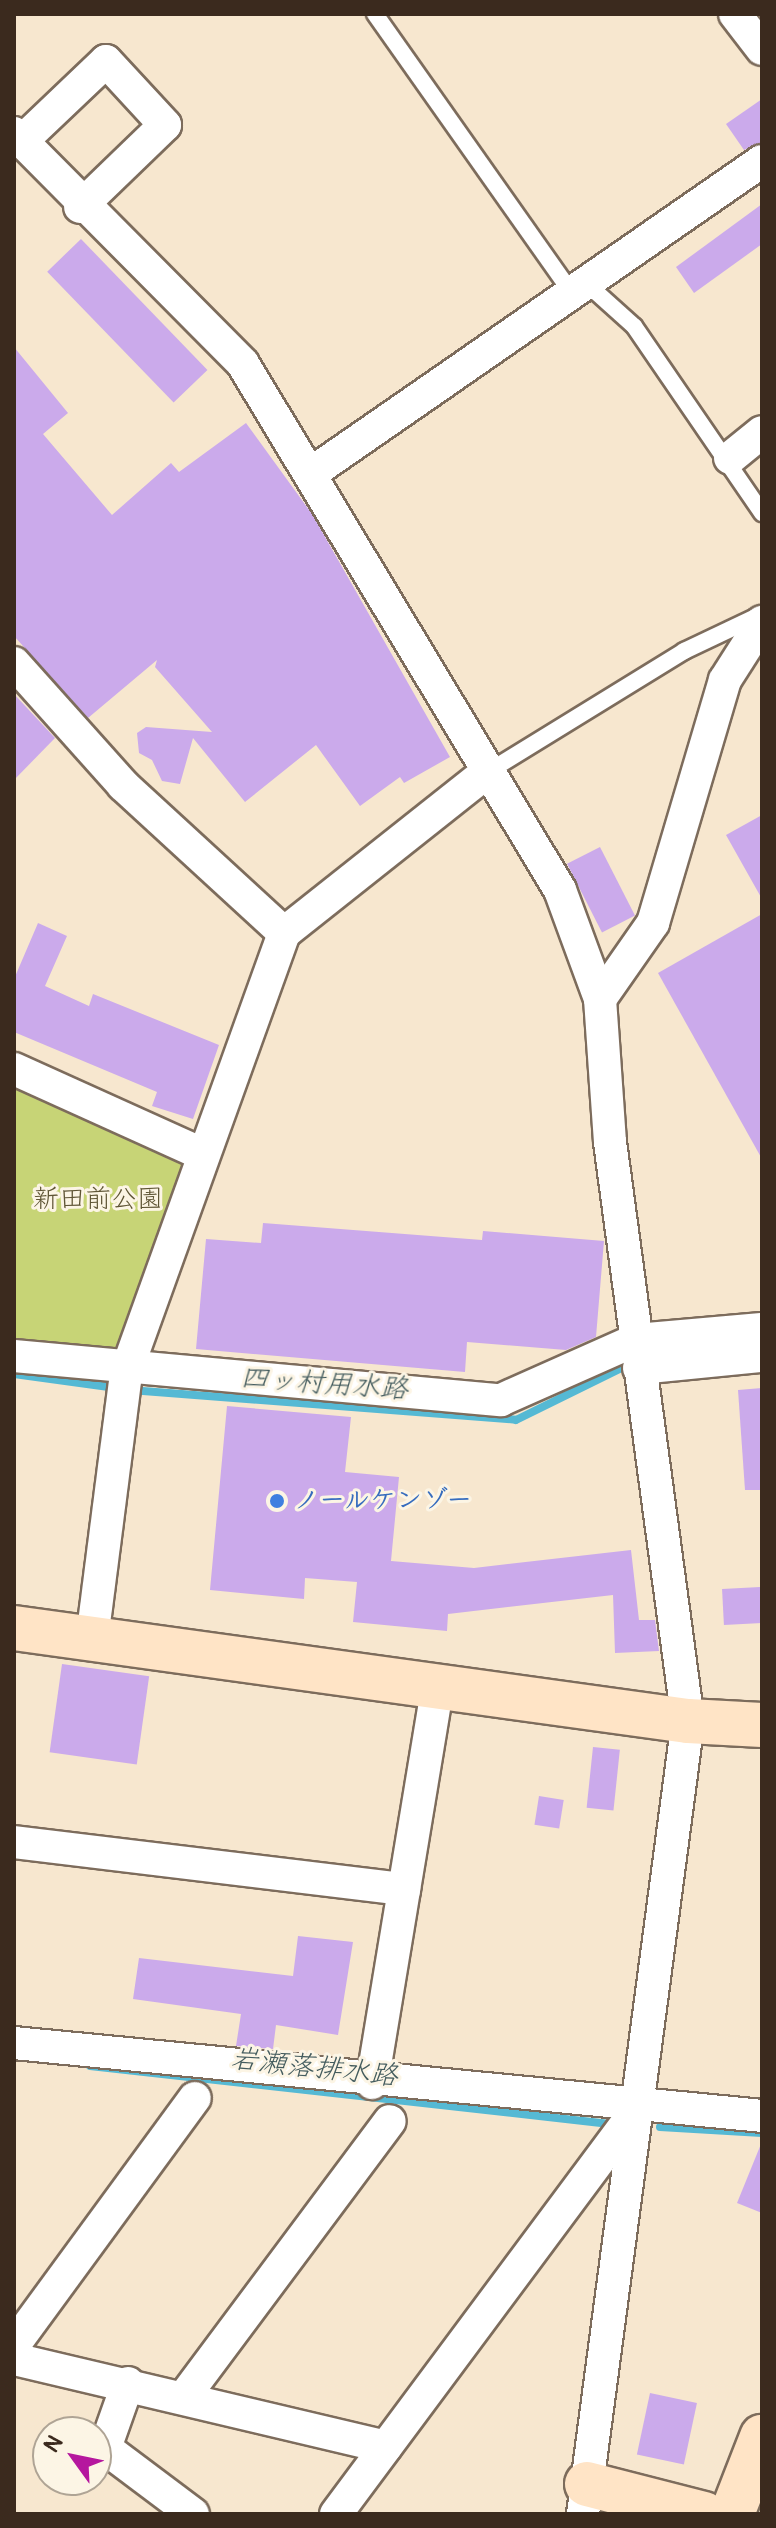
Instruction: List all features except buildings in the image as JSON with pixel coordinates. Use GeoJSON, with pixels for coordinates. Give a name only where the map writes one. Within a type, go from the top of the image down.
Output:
{"type":"FeatureCollection","features":[{"type":"Feature","properties":{"kind":"street"},"geometry":{"type":"LineString","coordinates":[[735,14],[762,49]]}},
{"type":"Feature","properties":{"kind":"street"},"geometry":{"type":"LineString","coordinates":[[80,207],[165,125],[106,61],[17,138],[80,207],[243,364],[313,472],[486,773],[560,890],[600,999],[637,1354],[688,1721],[585,2499],[704,2514]]}},
{"type":"Feature","properties":{"kind":"street"},"geometry":{"type":"LineString","coordinates":[[313,472],[762,161]]}},
{"type":"Feature","properties":{"kind":"street"},"geometry":{"type":"LineString","coordinates":[[730,458],[762,432]]}},
{"type":"Feature","properties":{"kind":"street"},"geometry":{"type":"LineString","coordinates":[[600,999],[653,923],[725,680],[762,622]]}},
{"type":"Feature","properties":{"kind":"street"},"geometry":{"type":"LineString","coordinates":[[14,663],[123,785],[284,933]]}},
{"type":"Feature","properties":{"kind":"street"},"geometry":{"type":"LineString","coordinates":[[92,1639],[126,1372],[284,933],[486,773]]}},
{"type":"Feature","properties":{"kind":"street"},"geometry":{"type":"LineString","coordinates":[[14,1069],[202,1154]]}},
{"type":"Feature","properties":{"kind":"street"},"geometry":{"type":"LineString","coordinates":[[14,1356],[126,1372],[501,1400],[637,1354],[762,1329]]}},
{"type":"Feature","properties":{"kind":"street"},"geometry":{"type":"LineString","coordinates":[[637,1354],[762,1356]]}},
{"type":"Feature","properties":{"kind":"street"},"geometry":{"type":"LineString","coordinates":[[14,1628],[438,1683],[688,1721],[762,1725]]}},
{"type":"Feature","properties":{"kind":"street"},"geometry":{"type":"LineString","coordinates":[[372,2083],[438,1683]]}},
{"type":"Feature","properties":{"kind":"street"},"geometry":{"type":"LineString","coordinates":[[14,1842],[404,1889]]}},
{"type":"Feature","properties":{"kind":"street"},"geometry":{"type":"LineString","coordinates":[[14,2043],[372,2083],[638,2108],[762,2116]]}},
{"type":"Feature","properties":{"kind":"street"},"geometry":{"type":"LineString","coordinates":[[14,2345],[195,2098]]}},
{"type":"Feature","properties":{"kind":"street"},"geometry":{"type":"LineString","coordinates":[[336,2514],[638,2108]]}},
{"type":"Feature","properties":{"kind":"street"},"geometry":{"type":"LineString","coordinates":[[184,2397],[390,2121]]}},
{"type":"Feature","properties":{"kind":"street"},"geometry":{"type":"LineString","coordinates":[[14,2359],[128,2383],[386,2447]]}},
{"type":"Feature","properties":{"kind":"street"},"geometry":{"type":"LineString","coordinates":[[128,2383],[105,2448],[193,2514]]}},
{"type":"Feature","properties":{"kind":"street"},"geometry":{"type":"LineString","coordinates":[[732,2514],[762,2437]]}},
{"type":"Feature","properties":{"kind":"lane"},"geometry":{"type":"LineString","coordinates":[[375,14],[579,288],[634,326],[730,458],[762,513]]}},
{"type":"Feature","properties":{"kind":"lane"},"geometry":{"type":"LineString","coordinates":[[486,773],[684,651],[762,613]]}},
{"type":"Feature","properties":{"kind":"green space","name":"新田前公園"},"geometry":{"type":"Polygon","coordinates":[[[14,1069],[202,1154],[126,1372],[14,1356],[14,1069]]]}},
{"type":"Feature","properties":{"kind":"waterway","name":"四ッ村用水路"},"geometry":{"type":"LineString","coordinates":[[130,1390],[516,1420],[619,1369]]}},
{"type":"Feature","properties":{"kind":"waterway","name":"四ッ村用水路"},"geometry":{"type":"LineString","coordinates":[[14,1374],[116,1388]]}},
{"type":"Feature","properties":{"kind":"waterway","name":"岩瀬落排水路"},"geometry":{"type":"LineString","coordinates":[[90,2066],[610,2124]]}},
{"type":"Feature","properties":{"kind":"waterway","name":"岩瀬落排水路"},"geometry":{"type":"LineString","coordinates":[[660,2127],[762,2133]]}},
{"type":"Feature","properties":{"kind":"place","name":"ノールケンゾー"},"geometry":{"type":"Point","coordinates":[277,1501]}}]}
